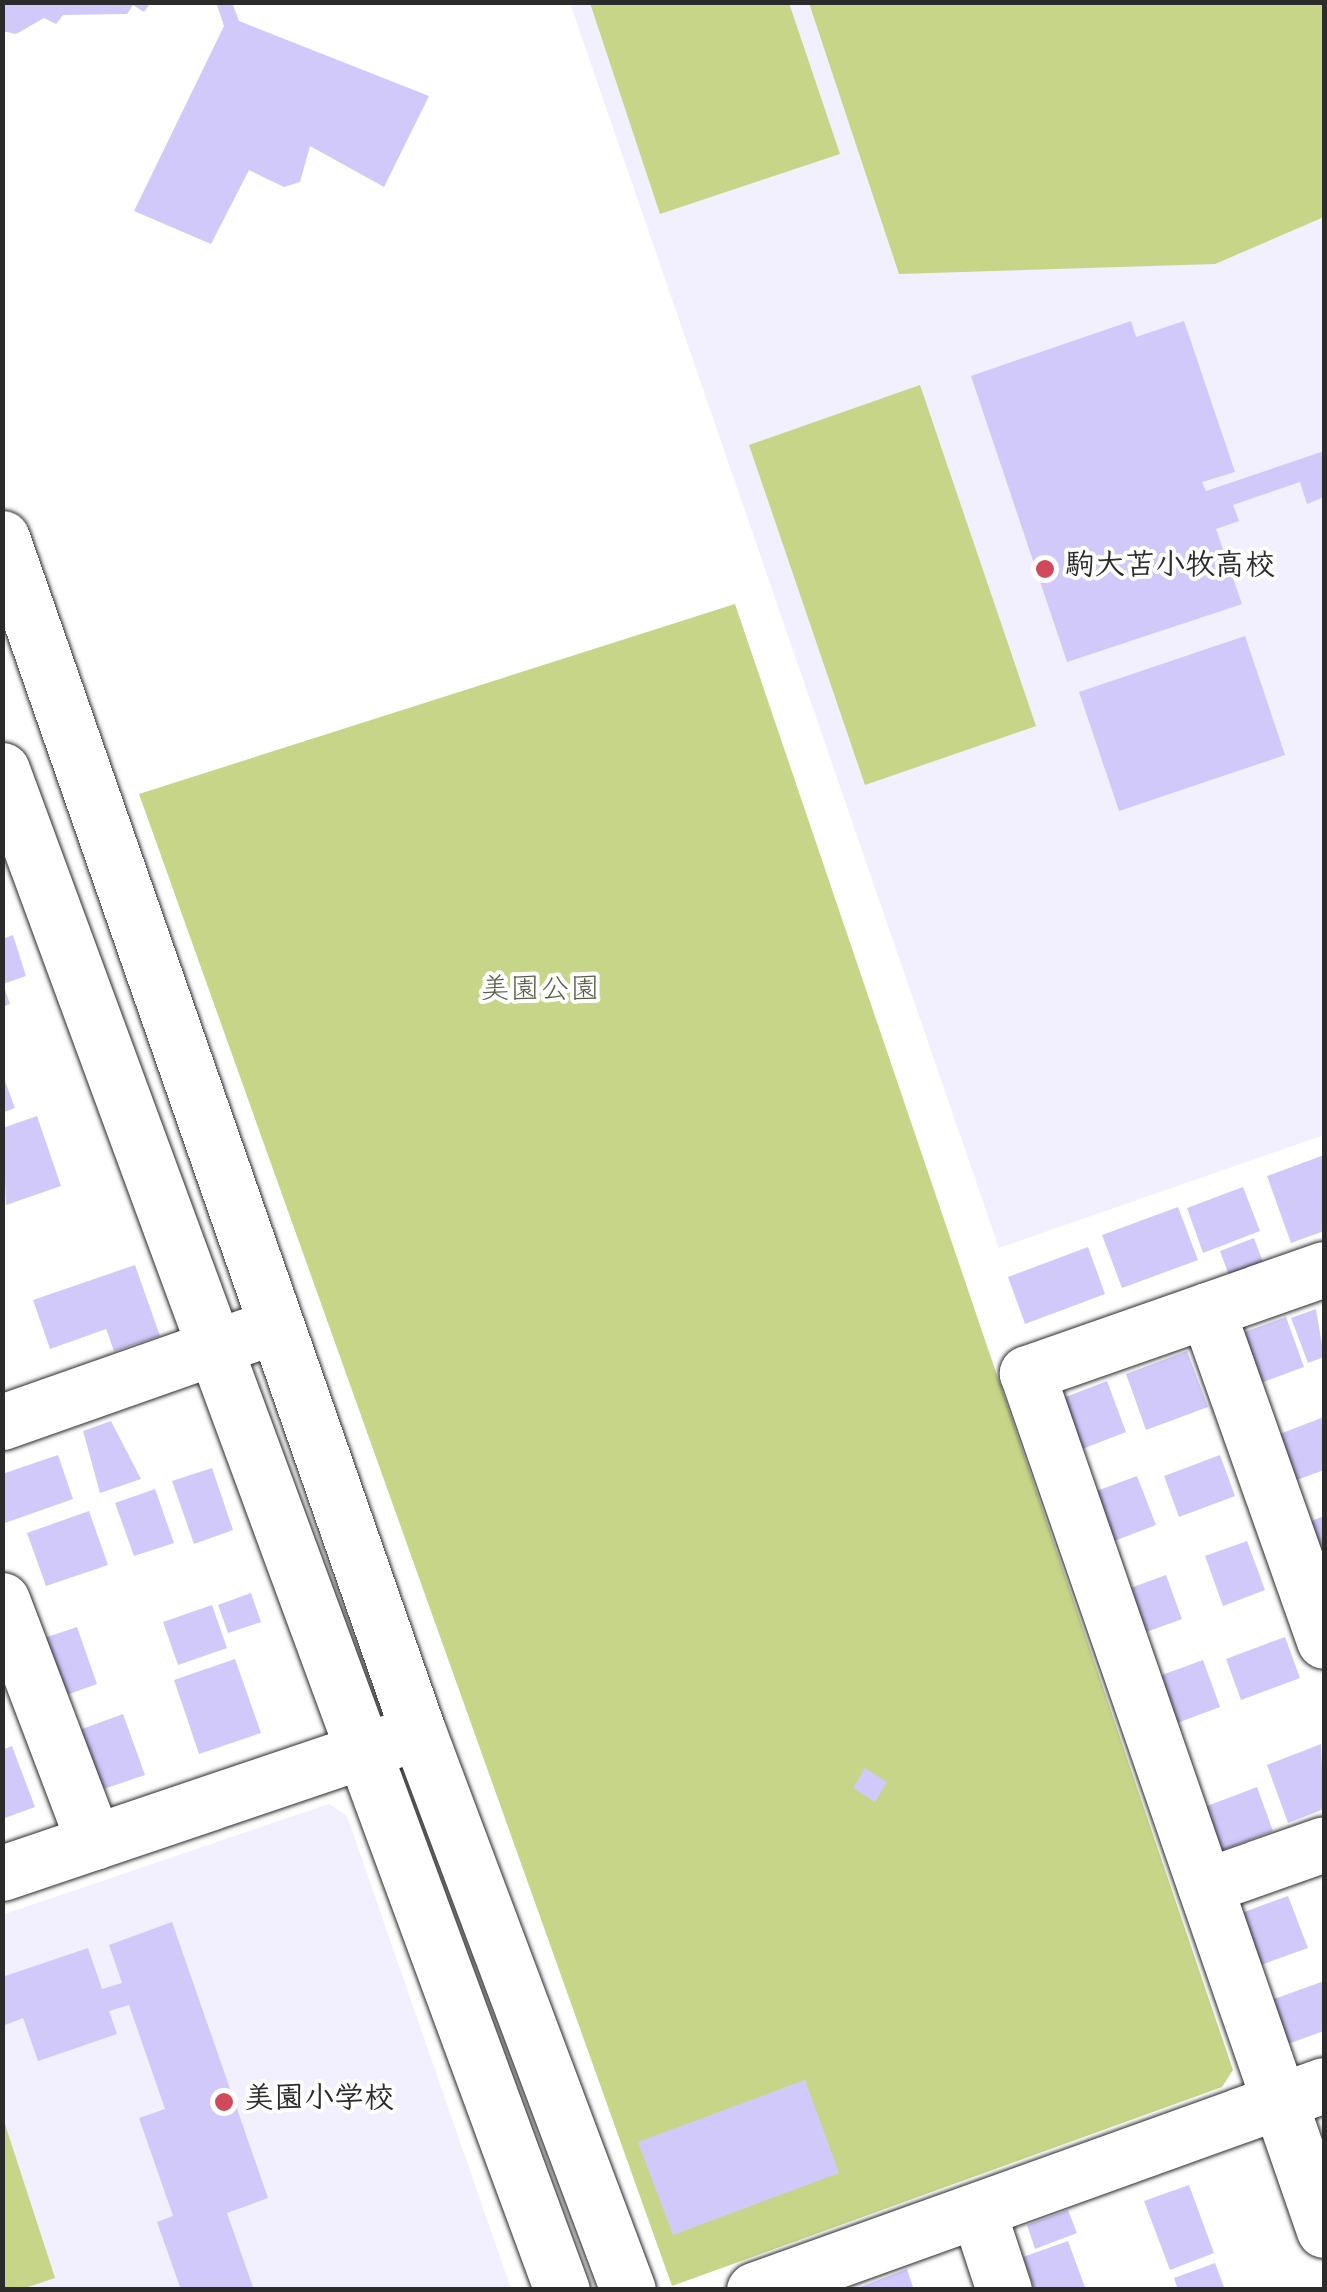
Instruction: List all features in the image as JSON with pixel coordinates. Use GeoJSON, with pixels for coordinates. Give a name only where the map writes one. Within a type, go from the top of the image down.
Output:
{"type":"FeatureCollection","features":[{"type":"Feature","properties":{"kind":"street"},"geometry":{"type":"LineString","coordinates":[[2,538],[84,790],[278,1323],[418,1731],[628,2290]]}},
{"type":"Feature","properties":{"kind":"street"},"geometry":{"type":"LineString","coordinates":[[84,790],[6,798],[222,1346],[562,2290]]}},
{"type":"Feature","properties":{"kind":"street"},"geometry":{"type":"LineString","coordinates":[[1324,1269],[1027,1373],[1205,1886],[1302,2093],[1324,2230]]}},
{"type":"Feature","properties":{"kind":"street"},"geometry":{"type":"LineString","coordinates":[[1206,1310],[1324,1641]]}},
{"type":"Feature","properties":{"kind":"street"},"geometry":{"type":"LineString","coordinates":[[2,1422],[278,1323]]}},
{"type":"Feature","properties":{"kind":"street"},"geometry":{"type":"LineString","coordinates":[[2,1600],[94,1842]]}},
{"type":"Feature","properties":{"kind":"street"},"geometry":{"type":"LineString","coordinates":[[2,1873],[366,1752],[418,1731]]}},
{"type":"Feature","properties":{"kind":"street"},"geometry":{"type":"LineString","coordinates":[[1205,1886],[1324,1844]]}},
{"type":"Feature","properties":{"kind":"street"},"geometry":{"type":"LineString","coordinates":[[754,2290],[1302,2093]]}},
{"type":"Feature","properties":{"kind":"street"},"geometry":{"type":"LineString","coordinates":[[978,2210],[1004,2290]]}},
{"type":"Feature","properties":{"kind":"shaded area","name":"駒大苫小牧高校"},"geometry":{"type":"Polygon","coordinates":[[[570,3],[1324,3],[1324,1135],[999,1248],[570,3]]]}},
{"type":"Feature","properties":{"kind":"shaded area","name":"美園小学校"},"geometry":{"type":"Polygon","coordinates":[[[329,1804],[347,1816],[511,2289],[3,2289],[2,1915],[329,1804]]]}},
{"type":"Feature","properties":{"kind":"green space"},"geometry":{"type":"Polygon","coordinates":[[[590,3],[789,3],[840,154],[660,214],[590,3]]]}},
{"type":"Feature","properties":{"kind":"green space"},"geometry":{"type":"Polygon","coordinates":[[[809,3],[1324,3],[1324,217],[1215,264],[899,274],[809,3]]]}},
{"type":"Feature","properties":{"kind":"green space"},"geometry":{"type":"Polygon","coordinates":[[[920,385],[1036,726],[865,785],[749,445],[920,385]]]}},
{"type":"Feature","properties":{"kind":"green space","name":"美園公園"},"geometry":{"type":"Polygon","coordinates":[[[735,604],[1233,2070],[1222,2087],[672,2286],[139,794],[735,604]]]}},
{"type":"Feature","properties":{"kind":"green space"},"geometry":{"type":"Polygon","coordinates":[[[3,2118],[55,2278],[22,2289],[3,2289],[3,2118]]]}},
{"type":"Feature","properties":{"kind":"building"},"geometry":{"type":"Polygon","coordinates":[[[2,2],[151,2],[144,12],[133,5],[127,14],[63,15],[56,24],[44,18],[16,34],[2,31],[2,2]]]}},
{"type":"Feature","properties":{"kind":"building"},"geometry":{"type":"Polygon","coordinates":[[[216,2],[232,2],[239,21],[429,96],[384,187],[310,146],[300,182],[284,187],[249,170],[211,244],[134,211],[224,26],[216,2]]]}},
{"type":"Feature","properties":{"kind":"building"},"geometry":{"type":"Polygon","coordinates":[[[1131,321],[1136,337],[1184,321],[1235,472],[1202,482],[1206,491],[1324,451],[1324,497],[1307,504],[1300,482],[1233,505],[1239,521],[1216,529],[1242,604],[1067,662],[971,376],[1131,321]]]}},
{"type":"Feature","properties":{"kind":"building"},"geometry":{"type":"Polygon","coordinates":[[[1245,636],[1285,755],[1119,811],[1079,692],[1245,636]]]}},
{"type":"Feature","properties":{"kind":"building"},"geometry":{"type":"Polygon","coordinates":[[[13,935],[26,976],[3,984],[10,1004],[2,1007],[2,939],[13,935]]]}},
{"type":"Feature","properties":{"kind":"building"},"geometry":{"type":"Polygon","coordinates":[[[2,1073],[15,1108],[2,1113],[2,1073]]]}},
{"type":"Feature","properties":{"kind":"building"},"geometry":{"type":"Polygon","coordinates":[[[37,1116],[61,1186],[6,1205],[3,1128],[37,1116]]]}},
{"type":"Feature","properties":{"kind":"building"},"geometry":{"type":"Polygon","coordinates":[[[1324,1155],[1324,1231],[1291,1243],[1267,1176],[1324,1155]]]}},
{"type":"Feature","properties":{"kind":"building"},"geometry":{"type":"Polygon","coordinates":[[[1243,1187],[1260,1231],[1203,1253],[1187,1208],[1243,1187]]]}},
{"type":"Feature","properties":{"kind":"building"},"geometry":{"type":"Polygon","coordinates":[[[1178,1207],[1198,1260],[1122,1288],[1102,1235],[1178,1207]]]}},
{"type":"Feature","properties":{"kind":"building"},"geometry":{"type":"Polygon","coordinates":[[[1254,1238],[1264,1265],[1230,1278],[1220,1251],[1254,1238]]]}},
{"type":"Feature","properties":{"kind":"building"},"geometry":{"type":"Polygon","coordinates":[[[1088,1247],[1105,1294],[1025,1324],[1008,1277],[1088,1247]]]}},
{"type":"Feature","properties":{"kind":"building"},"geometry":{"type":"Polygon","coordinates":[[[135,1265],[160,1336],[114,1351],[106,1329],[50,1349],[33,1300],[135,1265]]]}},
{"type":"Feature","properties":{"kind":"building"},"geometry":{"type":"Polygon","coordinates":[[[1316,1309],[1324,1357],[1308,1363],[1291,1318],[1316,1309]]]}},
{"type":"Feature","properties":{"kind":"building"},"geometry":{"type":"Polygon","coordinates":[[[1286,1317],[1304,1367],[1258,1384],[1239,1334],[1286,1317]]]}},
{"type":"Feature","properties":{"kind":"building"},"geometry":{"type":"Polygon","coordinates":[[[1187,1351],[1208,1407],[1146,1430],[1126,1374],[1187,1351]]]}},
{"type":"Feature","properties":{"kind":"building"},"geometry":{"type":"Polygon","coordinates":[[[1107,1381],[1126,1432],[1077,1451],[1058,1400],[1107,1381]]]}},
{"type":"Feature","properties":{"kind":"building"},"geometry":{"type":"Polygon","coordinates":[[[1324,1417],[1324,1470],[1294,1481],[1277,1435],[1324,1417]]]}},
{"type":"Feature","properties":{"kind":"building"},"geometry":{"type":"Polygon","coordinates":[[[111,1421],[141,1479],[100,1493],[83,1431],[111,1421]]]}},
{"type":"Feature","properties":{"kind":"building"},"geometry":{"type":"Polygon","coordinates":[[[58,1455],[73,1499],[2,1524],[2,1474],[58,1455]]]}},
{"type":"Feature","properties":{"kind":"building"},"geometry":{"type":"Polygon","coordinates":[[[1220,1455],[1235,1496],[1179,1517],[1164,1476],[1220,1455]]]}},
{"type":"Feature","properties":{"kind":"building"},"geometry":{"type":"Polygon","coordinates":[[[212,1468],[233,1530],[194,1544],[172,1481],[212,1468]]]}},
{"type":"Feature","properties":{"kind":"building"},"geometry":{"type":"Polygon","coordinates":[[[1137,1476],[1156,1525],[1109,1543],[1091,1493],[1137,1476]]]}},
{"type":"Feature","properties":{"kind":"building"},"geometry":{"type":"Polygon","coordinates":[[[155,1489],[174,1543],[134,1556],[115,1503],[155,1489]]]}},
{"type":"Feature","properties":{"kind":"building"},"geometry":{"type":"Polygon","coordinates":[[[89,1511],[108,1565],[46,1586],[27,1533],[89,1511]]]}},
{"type":"Feature","properties":{"kind":"building"},"geometry":{"type":"Polygon","coordinates":[[[1324,1516],[1324,1562],[1309,1522],[1324,1516]]]}},
{"type":"Feature","properties":{"kind":"building"},"geometry":{"type":"Polygon","coordinates":[[[1247,1541],[1265,1590],[1223,1606],[1205,1556],[1247,1541]]]}},
{"type":"Feature","properties":{"kind":"building"},"geometry":{"type":"Polygon","coordinates":[[[1166,1575],[1182,1619],[1141,1634],[1125,1590],[1166,1575]]]}},
{"type":"Feature","properties":{"kind":"building"},"geometry":{"type":"Polygon","coordinates":[[[251,1593],[261,1622],[228,1633],[218,1605],[251,1593]]]}},
{"type":"Feature","properties":{"kind":"building"},"geometry":{"type":"Polygon","coordinates":[[[212,1605],[227,1648],[178,1665],[163,1622],[212,1605]]]}},
{"type":"Feature","properties":{"kind":"building"},"geometry":{"type":"Polygon","coordinates":[[[77,1627],[97,1684],[58,1698],[38,1640],[77,1627]]]}},
{"type":"Feature","properties":{"kind":"building"},"geometry":{"type":"Polygon","coordinates":[[[1285,1637],[1300,1678],[1241,1700],[1226,1659],[1285,1637]]]}},
{"type":"Feature","properties":{"kind":"building"},"geometry":{"type":"Polygon","coordinates":[[[235,1659],[261,1733],[199,1754],[174,1680],[235,1659]]]}},
{"type":"Feature","properties":{"kind":"building"},"geometry":{"type":"Polygon","coordinates":[[[1203,1660],[1220,1707],[1169,1726],[1151,1679],[1203,1660]]]}},
{"type":"Feature","properties":{"kind":"building"},"geometry":{"type":"Polygon","coordinates":[[[123,1714],[145,1775],[95,1792],[74,1732],[123,1714]]]}},
{"type":"Feature","properties":{"kind":"building"},"geometry":{"type":"Polygon","coordinates":[[[1321,1744],[1324,1809],[1288,1823],[1267,1765],[1321,1744]]]}},
{"type":"Feature","properties":{"kind":"building"},"geometry":{"type":"Polygon","coordinates":[[[12,1746],[35,1807],[2,1819],[2,1750],[12,1746]]]}},
{"type":"Feature","properties":{"kind":"building"},"geometry":{"type":"Polygon","coordinates":[[[865,1768],[887,1782],[875,1802],[853,1788],[865,1768]]]}},
{"type":"Feature","properties":{"kind":"building"},"geometry":{"type":"Polygon","coordinates":[[[1257,1787],[1273,1831],[1210,1855],[1194,1811],[1257,1787]]]}},
{"type":"Feature","properties":{"kind":"building"},"geometry":{"type":"Polygon","coordinates":[[[1288,1896],[1308,1948],[1255,1967],[1236,1915],[1288,1896]]]}},
{"type":"Feature","properties":{"kind":"building"},"geometry":{"type":"Polygon","coordinates":[[[172,1922],[268,2198],[227,2213],[254,2290],[181,2290],[157,2222],[173,2216],[139,2118],[165,2109],[129,2005],[109,2011],[117,2034],[38,2061],[23,2018],[5,2025],[2,2017],[2,1977],[88,1948],[102,1989],[122,1983],[109,1945],[172,1922]]]}},
{"type":"Feature","properties":{"kind":"building"},"geometry":{"type":"Polygon","coordinates":[[[1324,1981],[1324,2031],[1282,2046],[1266,2002],[1324,1981]]]}},
{"type":"Feature","properties":{"kind":"building"},"geometry":{"type":"Polygon","coordinates":[[[805,2080],[839,2173],[673,2235],[638,2142],[805,2080]]]}},
{"type":"Feature","properties":{"kind":"building"},"geometry":{"type":"Polygon","coordinates":[[[1189,2185],[1214,2253],[1170,2270],[1144,2201],[1189,2185]]]}},
{"type":"Feature","properties":{"kind":"building"},"geometry":{"type":"Polygon","coordinates":[[[1068,2210],[1077,2233],[1035,2249],[1027,2225],[1068,2210]]]}},
{"type":"Feature","properties":{"kind":"building"},"geometry":{"type":"Polygon","coordinates":[[[1068,2241],[1086,2290],[1035,2290],[1023,2257],[1068,2241]]]}},
{"type":"Feature","properties":{"kind":"building"},"geometry":{"type":"Polygon","coordinates":[[[1215,2263],[1225,2290],[1178,2290],[1174,2278],[1215,2263]]]}},
{"type":"Feature","properties":{"kind":"building"},"geometry":{"type":"Polygon","coordinates":[[[907,2269],[914,2290],[855,2290],[855,2289],[907,2269]]]}},
{"type":"Feature","properties":{"kind":"place","name":"駒大苫小牧高校"},"geometry":{"type":"Point","coordinates":[1045,569]}},
{"type":"Feature","properties":{"kind":"place","name":"美園小学校"},"geometry":{"type":"Point","coordinates":[224,2102]}}]}
